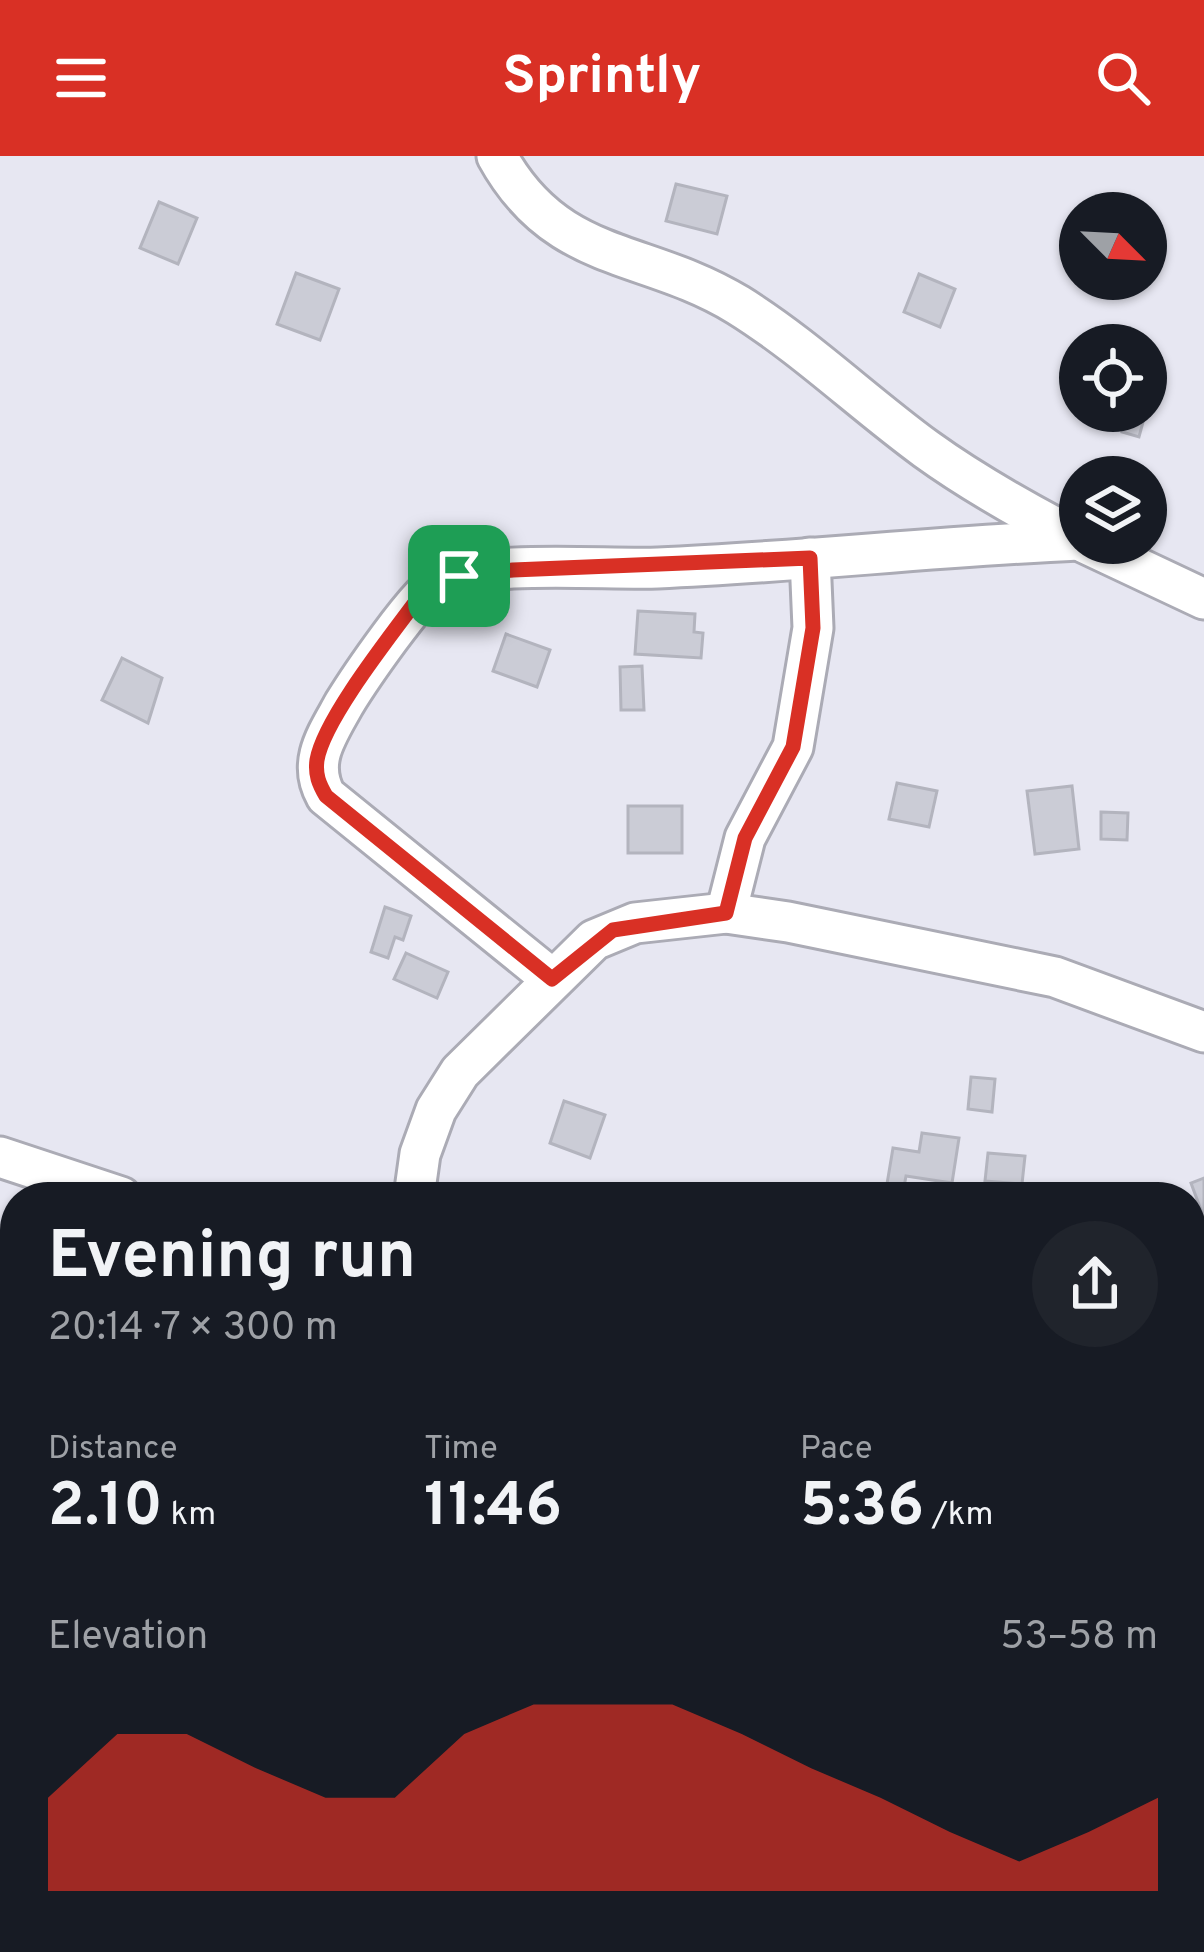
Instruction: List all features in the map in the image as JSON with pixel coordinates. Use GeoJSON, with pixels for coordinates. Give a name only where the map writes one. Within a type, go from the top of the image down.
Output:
{"type":"FeatureCollection","features":[{"type":"Feature","properties":{"kind":"street"},"geometry":{"type":"LineString","coordinates":[[497,156],[550,224],[577,241],[708,288],[742,308],[927,449],[1006,502],[1059,530]]}},
{"type":"Feature","properties":{"kind":"street"},"geometry":{"type":"LineString","coordinates":[[552,979],[326,796],[317,779],[317,758],[351,693],[423,592],[439,582],[513,570],[1059,542]]}},
{"type":"Feature","properties":{"kind":"street"},"geometry":{"type":"LineString","coordinates":[[726,913],[745,838],[793,747],[813,628],[810,558]]}},
{"type":"Feature","properties":{"kind":"street"},"geometry":{"type":"LineString","coordinates":[[1130,564],[1204,599]]}},
{"type":"Feature","properties":{"kind":"street"},"geometry":{"type":"LineString","coordinates":[[417,1182],[420,1154],[436,1110],[460,1072],[552,979],[613,930],[726,913],[1055,977],[1204,1032]]}},
{"type":"Feature","properties":{"kind":"street"},"geometry":{"type":"LineString","coordinates":[[0,1157],[76,1182]]}},
{"type":"Feature","properties":{"kind":"building"},"geometry":{"type":"Polygon","coordinates":[[[676,184],[727,196],[717,234],[666,221],[676,184]]]}},
{"type":"Feature","properties":{"kind":"building"},"geometry":{"type":"Polygon","coordinates":[[[159,202],[197,218],[178,264],[140,248],[159,202]]]}},
{"type":"Feature","properties":{"kind":"building"},"geometry":{"type":"Polygon","coordinates":[[[296,273],[339,289],[320,340],[277,324],[296,273]]]}},
{"type":"Feature","properties":{"kind":"building"},"geometry":{"type":"Polygon","coordinates":[[[919,274],[955,289],[940,327],[904,312],[919,274]]]}},
{"type":"Feature","properties":{"kind":"building"},"geometry":{"type":"Polygon","coordinates":[[[638,611],[695,614],[694,632],[703,633],[701,658],[635,654],[638,611]]]}},
{"type":"Feature","properties":{"kind":"building"},"geometry":{"type":"Polygon","coordinates":[[[506,634],[550,650],[537,687],[493,671],[506,634]]]}},
{"type":"Feature","properties":{"kind":"building"},"geometry":{"type":"Polygon","coordinates":[[[122,658],[162,678],[148,723],[102,700],[122,658]]]}},
{"type":"Feature","properties":{"kind":"building"},"geometry":{"type":"Polygon","coordinates":[[[642,666],[644,710],[621,710],[620,667],[642,666]]]}},
{"type":"Feature","properties":{"kind":"building"},"geometry":{"type":"Polygon","coordinates":[[[897,783],[937,791],[929,827],[889,819],[897,783]]]}},
{"type":"Feature","properties":{"kind":"building"},"geometry":{"type":"Polygon","coordinates":[[[1072,786],[1079,849],[1035,854],[1027,791],[1072,786]]]}},
{"type":"Feature","properties":{"kind":"building"},"geometry":{"type":"Polygon","coordinates":[[[628,806],[682,806],[682,853],[628,853],[628,806]]]}},
{"type":"Feature","properties":{"kind":"building"},"geometry":{"type":"Polygon","coordinates":[[[1101,812],[1128,813],[1127,840],[1101,839],[1101,812]]]}},
{"type":"Feature","properties":{"kind":"building"},"geometry":{"type":"Polygon","coordinates":[[[385,907],[411,916],[403,940],[395,937],[388,958],[371,952],[385,907]]]}},
{"type":"Feature","properties":{"kind":"building"},"geometry":{"type":"Polygon","coordinates":[[[406,953],[448,972],[437,998],[394,979],[406,953]]]}},
{"type":"Feature","properties":{"kind":"building"},"geometry":{"type":"Polygon","coordinates":[[[971,1077],[995,1079],[992,1112],[968,1109],[971,1077]]]}},
{"type":"Feature","properties":{"kind":"building"},"geometry":{"type":"Polygon","coordinates":[[[564,1101],[605,1115],[590,1158],[550,1143],[564,1101]]]}},
{"type":"Feature","properties":{"kind":"building"},"geometry":{"type":"Polygon","coordinates":[[[922,1133],[959,1138],[952,1182],[906,1176],[905,1182],[887,1182],[893,1148],[919,1152],[922,1133]]]}},
{"type":"Feature","properties":{"kind":"building"},"geometry":{"type":"Polygon","coordinates":[[[988,1153],[1025,1156],[1022,1182],[985,1181],[988,1153]]]}},
{"type":"Feature","properties":{"kind":"route"},"geometry":{"type":"LineString","coordinates":[[810,558],[813,628],[793,747],[745,838],[726,913],[688,921],[635,923],[613,930],[594,940],[552,979],[326,796],[317,779],[317,758],[351,693],[423,592],[459,576],[810,558]]}}]}
